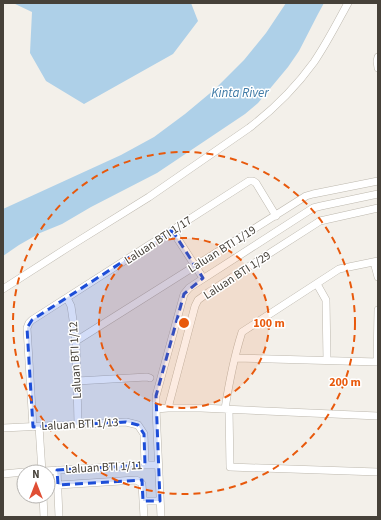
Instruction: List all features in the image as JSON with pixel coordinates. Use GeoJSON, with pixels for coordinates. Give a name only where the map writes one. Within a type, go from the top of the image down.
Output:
{"type":"FeatureCollection","features":[{"type":"Feature","properties":{"kind":"street"},"geometry":{"type":"LineString","coordinates":[[3,289],[149,197],[262,118],[276,106],[314,62],[348,3]]}},
{"type":"Feature","properties":{"kind":"street"},"geometry":{"type":"LineString","coordinates":[[378,57],[378,68]]}},
{"type":"Feature","properties":{"kind":"street","name":"Laluan BTI 1/17"},"geometry":{"type":"LineString","coordinates":[[36,426],[28,328],[29,323],[32,320],[249,181],[256,183],[276,216]]}},
{"type":"Feature","properties":{"kind":"street","name":"Laluan BTI 1/19"},"geometry":{"type":"LineString","coordinates":[[76,341],[306,196],[378,181]]}},
{"type":"Feature","properties":{"kind":"street"},"geometry":{"type":"LineString","coordinates":[[161,517],[156,396],[184,294],[189,288],[203,278],[313,208],[378,194]]}},
{"type":"Feature","properties":{"kind":"street","name":"Laluan BTI 1/29"},"geometry":{"type":"LineString","coordinates":[[168,408],[195,306],[198,300],[320,221],[378,208]]}},
{"type":"Feature","properties":{"kind":"street"},"geometry":{"type":"LineString","coordinates":[[172,230],[203,278]]}},
{"type":"Feature","properties":{"kind":"street"},"geometry":{"type":"LineString","coordinates":[[378,277],[376,262],[339,269],[242,332],[228,388],[227,409],[230,467],[378,472]]}},
{"type":"Feature","properties":{"kind":"street"},"geometry":{"type":"LineString","coordinates":[[317,284],[326,300],[327,360]]}},
{"type":"Feature","properties":{"kind":"street","name":"Laluan BTI 1/12"},"geometry":{"type":"LineString","coordinates":[[67,298],[71,306],[76,341],[78,424]]}},
{"type":"Feature","properties":{"kind":"street"},"geometry":{"type":"LineString","coordinates":[[235,358],[378,362],[378,310]]}},
{"type":"Feature","properties":{"kind":"street"},"geometry":{"type":"LineString","coordinates":[[77,381],[150,378]]}},
{"type":"Feature","properties":{"kind":"street"},"geometry":{"type":"LineString","coordinates":[[156,410],[168,408],[227,409],[378,416]]}},
{"type":"Feature","properties":{"kind":"street","name":"Laluan BTI 1/13"},"geometry":{"type":"LineString","coordinates":[[3,428],[126,422],[138,425],[144,434],[145,465]]}},
{"type":"Feature","properties":{"kind":"street"},"geometry":{"type":"LineString","coordinates":[[36,426],[41,464]]}},
{"type":"Feature","properties":{"kind":"street","name":"Laluan BTI 1/11"},"geometry":{"type":"LineString","coordinates":[[57,470],[158,465]]}},
{"type":"Feature","properties":{"kind":"street"},"geometry":{"type":"LineString","coordinates":[[57,470],[59,517]]}},
{"type":"Feature","properties":{"kind":"street","name":"Laluan BTI 1/11"},"geometry":{"type":"LineString","coordinates":[[3,474],[16,473]]}},
{"type":"Feature","properties":{"kind":"street"},"geometry":{"type":"LineString","coordinates":[[58,484],[136,480],[142,484],[144,517]]}},
{"type":"Feature","properties":{"kind":"street"},"geometry":{"type":"LineString","coordinates":[[143,501],[160,501]]}},
{"type":"Feature","properties":{"kind":"street"},"geometry":{"type":"LineString","coordinates":[[43,504],[44,517]]}},
{"type":"Feature","properties":{"kind":"highlighted area"},"geometry":{"type":"Polygon","coordinates":[[[172,230],[203,278],[184,294],[156,396],[160,501],[143,501],[142,480],[58,485],[57,470],[145,465],[144,434],[138,425],[126,422],[33,427],[27,328],[32,320],[172,230]]]}},
{"type":"Feature","properties":{"kind":"water"},"geometry":{"type":"Polygon","coordinates":[[[13,3],[191,3],[198,21],[173,54],[84,104],[46,81],[30,53],[32,12],[13,3]]]}},
{"type":"Feature","properties":{"kind":"water","name":"Kinta River"},"geometry":{"type":"Polygon","coordinates":[[[286,3],[324,3],[299,51],[288,67],[258,103],[245,114],[157,173],[91,207],[62,224],[40,233],[3,256],[3,209],[121,155],[154,137],[215,89],[244,60],[266,33],[286,3]]]}}]}
